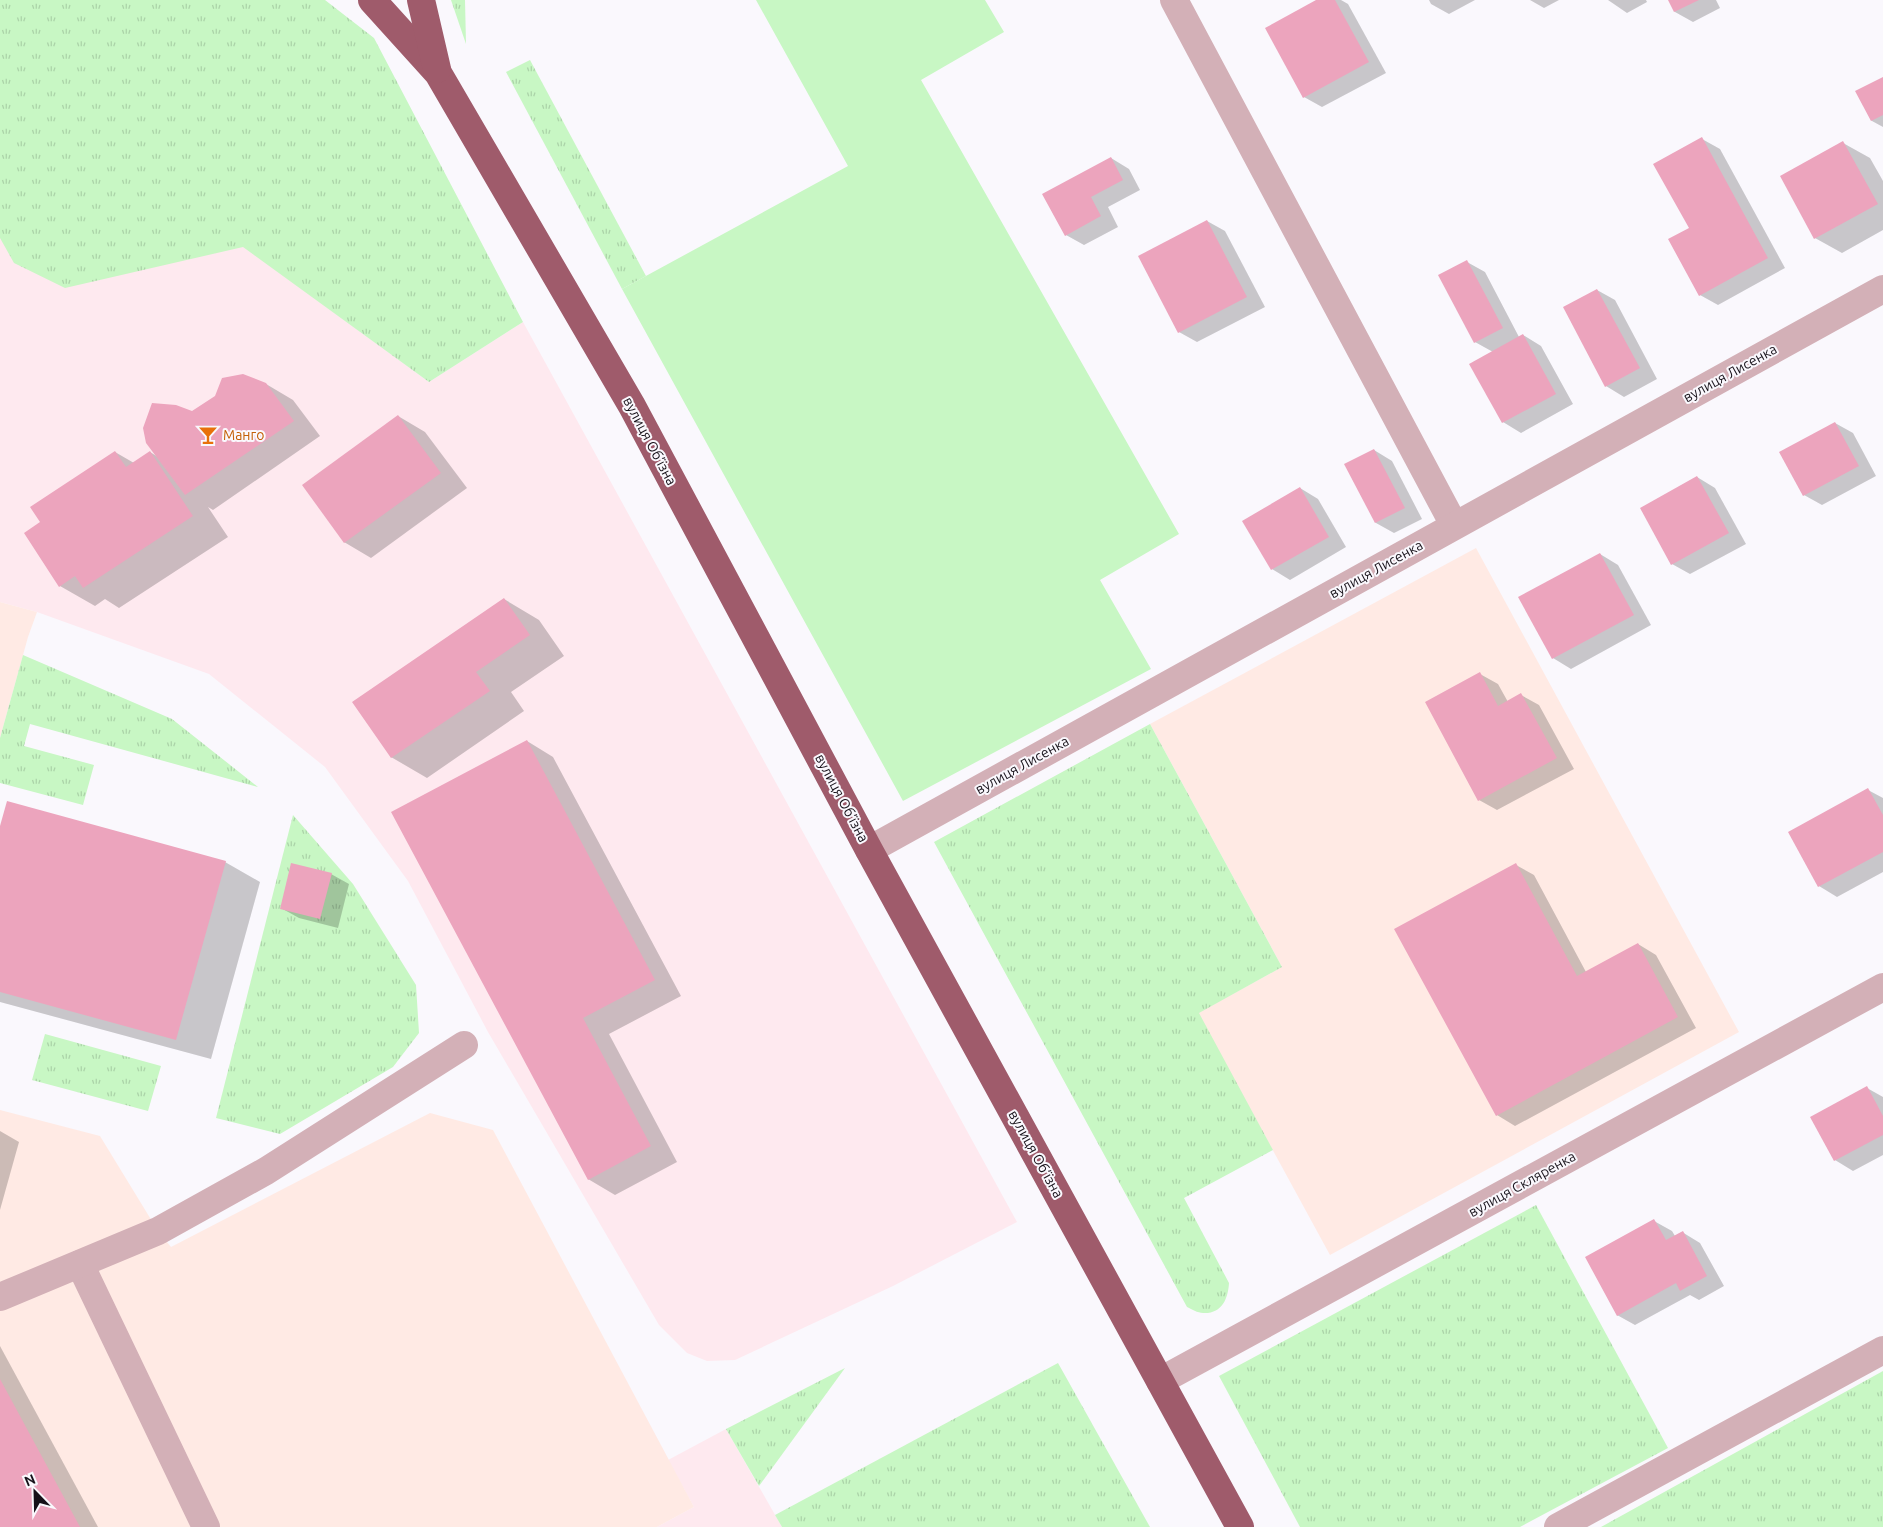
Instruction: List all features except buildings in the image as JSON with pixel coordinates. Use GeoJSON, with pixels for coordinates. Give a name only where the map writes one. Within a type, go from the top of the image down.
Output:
{"type":"FeatureCollection","features":[{"type":"Feature","properties":{"kind":"highway"},"geometry":{"type":"LineString","coordinates":[[372,0],[438,73]]}},
{"type":"Feature","properties":{"kind":"highway"},"geometry":{"type":"LineString","coordinates":[[421,0],[438,73]]}},
{"type":"Feature","properties":{"kind":"highway","name":"вулиця Об’їзна"},"geometry":{"type":"LineString","coordinates":[[438,73],[632,406],[869,850],[1240,1527]]}},
{"type":"Feature","properties":{"kind":"street"},"geometry":{"type":"LineString","coordinates":[[1174,0],[1454,525]]}},
{"type":"Feature","properties":{"kind":"street","name":"вулиця Лисенка"},"geometry":{"type":"LineString","coordinates":[[869,850],[1883,289]]}},
{"type":"Feature","properties":{"kind":"street","name":"вулиця Скляренка"},"geometry":{"type":"LineString","coordinates":[[1160,1381],[1883,987]]}},
{"type":"Feature","properties":{"kind":"street"},"geometry":{"type":"LineString","coordinates":[[0,1297],[158,1231],[266,1171],[464,1045]]}},
{"type":"Feature","properties":{"kind":"street"},"geometry":{"type":"LineString","coordinates":[[80,1264],[206,1527]]}},
{"type":"Feature","properties":{"kind":"street"},"geometry":{"type":"LineString","coordinates":[[1558,1527],[1883,1350]]}},
{"type":"Feature","properties":{"kind":"shaded area"},"geometry":{"type":"Polygon","coordinates":[[[0,102],[77,125],[429,382],[523,322],[1017,1222],[893,1286],[735,1360],[707,1361],[687,1353],[659,1325],[488,1032],[408,881],[325,767],[209,674],[37,612],[0,602],[0,102]]]}},
{"type":"Feature","properties":{"kind":"shaded area"},"geometry":{"type":"Polygon","coordinates":[[[1476,548],[1739,1032],[1330,1255],[1198,1013],[1282,967],[1150,724],[1476,548]]]}},
{"type":"Feature","properties":{"kind":"shaded area"},"geometry":{"type":"Polygon","coordinates":[[[0,602],[37,612],[28,637],[0,738],[0,602]]]}},
{"type":"Feature","properties":{"kind":"shaded area"},"geometry":{"type":"Polygon","coordinates":[[[0,1110],[100,1136],[158,1231],[171,1247],[430,1113],[493,1130],[694,1507],[657,1527],[0,1527],[0,1110]]]}},
{"type":"Feature","properties":{"kind":"shaded area"},"geometry":{"type":"Polygon","coordinates":[[[726,1429],[782,1527],[657,1527],[694,1507],[668,1460],[726,1429]]]}},
{"type":"Feature","properties":{"kind":"green space"},"geometry":{"type":"Polygon","coordinates":[[[0,0],[325,0],[374,38],[523,322],[429,382],[243,247],[65,288],[14,263],[0,238],[0,0]]]}},
{"type":"Feature","properties":{"kind":"green space"},"geometry":{"type":"Polygon","coordinates":[[[451,0],[465,0],[466,44],[451,0]]]}},
{"type":"Feature","properties":{"kind":"green space"},"geometry":{"type":"Polygon","coordinates":[[[756,0],[985,0],[1004,32],[921,80],[1179,534],[1100,580],[1151,669],[903,801],[622,289],[848,166],[756,0]]]}},
{"type":"Feature","properties":{"kind":"green space"},"geometry":{"type":"Polygon","coordinates":[[[530,60],[646,276],[622,289],[506,72],[530,60]]]}},
{"type":"Feature","properties":{"kind":"green space"},"geometry":{"type":"Polygon","coordinates":[[[23,655],[172,719],[258,787],[30,724],[24,746],[94,765],[83,805],[0,783],[0,738],[23,655]]]}},
{"type":"Feature","properties":{"kind":"green space"},"geometry":{"type":"Polygon","coordinates":[[[1150,724],[1282,967],[1199,1013],[1273,1150],[1184,1198],[1229,1283],[1223,1304],[1210,1313],[1199,1312],[1187,1307],[934,842],[1150,724]]]}},
{"type":"Feature","properties":{"kind":"green space"},"geometry":{"type":"Polygon","coordinates":[[[293,815],[353,884],[416,985],[419,1033],[393,1067],[280,1134],[216,1118],[293,815]]]}},
{"type":"Feature","properties":{"kind":"green space"},"geometry":{"type":"Polygon","coordinates":[[[45,1034],[161,1066],[148,1111],[32,1080],[45,1034]]]}},
{"type":"Feature","properties":{"kind":"green space"},"geometry":{"type":"Polygon","coordinates":[[[1536,1205],[1668,1448],[1520,1527],[1300,1527],[1219,1376],[1536,1205]]]}},
{"type":"Feature","properties":{"kind":"green space"},"geometry":{"type":"Polygon","coordinates":[[[1058,1363],[1150,1527],[782,1527],[775,1515],[1058,1363]]]}},
{"type":"Feature","properties":{"kind":"green space"},"geometry":{"type":"Polygon","coordinates":[[[845,1368],[759,1486],[726,1429],[845,1368]]]}},
{"type":"Feature","properties":{"kind":"green space"},"geometry":{"type":"Polygon","coordinates":[[[1883,1371],[1883,1527],[1601,1527],[1883,1371]]]}},
{"type":"Feature","properties":{"kind":"place","name":"Манго"},"geometry":{"type":"Point","coordinates":[208,435]}}]}
